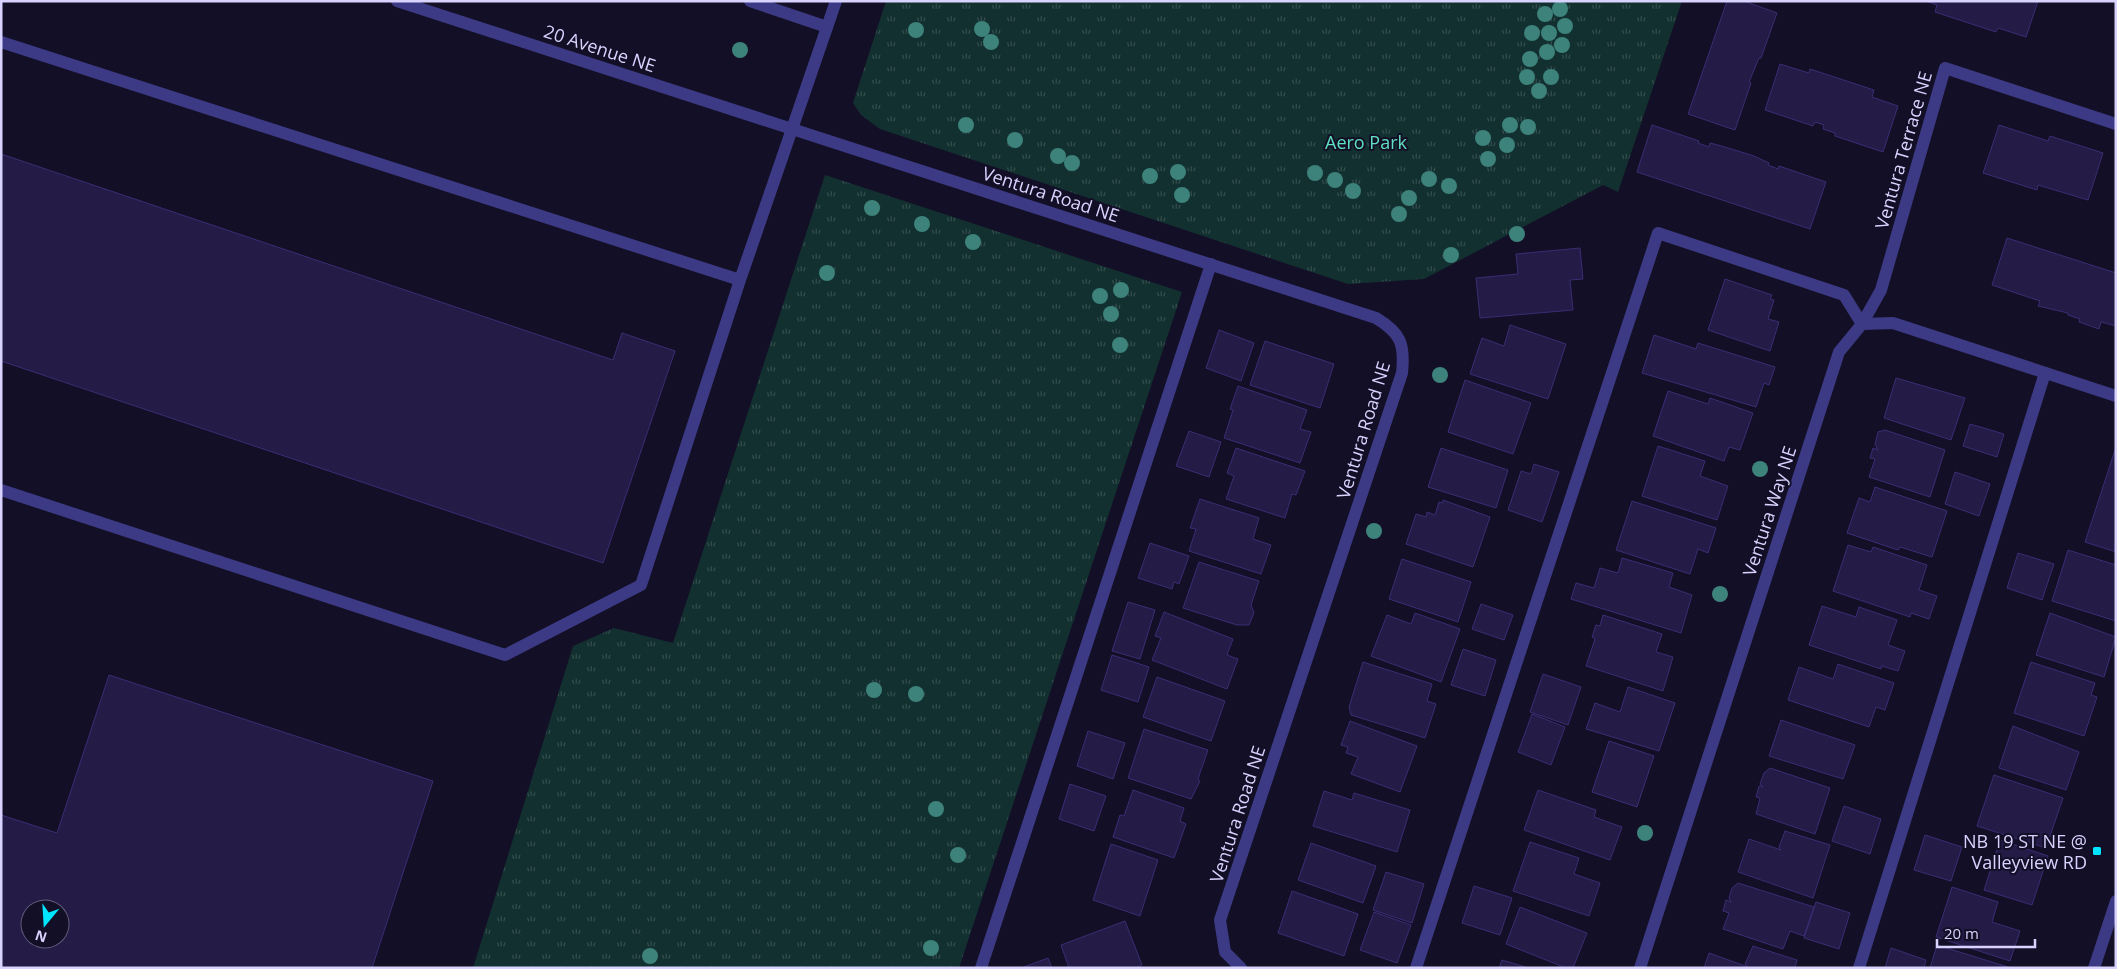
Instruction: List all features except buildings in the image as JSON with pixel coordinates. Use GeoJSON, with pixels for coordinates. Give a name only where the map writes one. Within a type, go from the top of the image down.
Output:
{"type":"FeatureCollection","features":[{"type":"Feature","properties":{"kind":"street","name":"20 Avenue NE"},"geometry":{"type":"LineString","coordinates":[[397,1],[792,129]]}},
{"type":"Feature","properties":{"kind":"street"},"geometry":{"type":"LineString","coordinates":[[750,1],[827,27]]}},
{"type":"Feature","properties":{"kind":"street"},"geometry":{"type":"LineString","coordinates":[[1,490],[505,655],[641,586],[740,280],[836,1]]}},
{"type":"Feature","properties":{"kind":"street"},"geometry":{"type":"LineString","coordinates":[[1,42],[740,280]]}},
{"type":"Feature","properties":{"kind":"street","name":"Ventura Terrace NE"},"geometry":{"type":"LineString","coordinates":[[1862,324],[1881,290],[1945,68],[2116,124]]}},
{"type":"Feature","properties":{"kind":"street","name":"Ventura Road NE"},"geometry":{"type":"LineString","coordinates":[[792,129],[1376,318],[1390,327],[1401,341],[1404,356],[1402,373],[1220,920],[1224,952],[1241,968]]}},
{"type":"Feature","properties":{"kind":"street"},"geometry":{"type":"LineString","coordinates":[[1416,968],[1658,233],[1844,295],[1862,324],[1893,323],[2116,396]]}},
{"type":"Feature","properties":{"kind":"street"},"geometry":{"type":"LineString","coordinates":[[981,968],[1212,264]]}},
{"type":"Feature","properties":{"kind":"street","name":"Ventura Way NE"},"geometry":{"type":"LineString","coordinates":[[1640,968],[1839,352],[1862,324]]}},
{"type":"Feature","properties":{"kind":"street"},"geometry":{"type":"LineString","coordinates":[[1859,968],[2045,373]]}},
{"type":"Feature","properties":{"kind":"street"},"geometry":{"type":"LineString","coordinates":[[2094,968],[2116,901]]}},
{"type":"Feature","properties":{"kind":"green space","name":"Aero Park"},"geometry":{"type":"Polygon","coordinates":[[[886,1],[1682,1],[1618,192],[1603,185],[1424,279],[1348,284],[880,129],[861,115],[853,103],[886,1]]]}},
{"type":"Feature","properties":{"kind":"green space"},"geometry":{"type":"Polygon","coordinates":[[[825,175],[1182,292],[959,968],[473,968],[573,646],[614,628],[673,643],[825,175]]]}},
{"type":"Feature","properties":{"kind":"place","name":"NB 19 ST NE @ Valleyview RD"},"geometry":{"type":"Point","coordinates":[2097,851]}}]}
